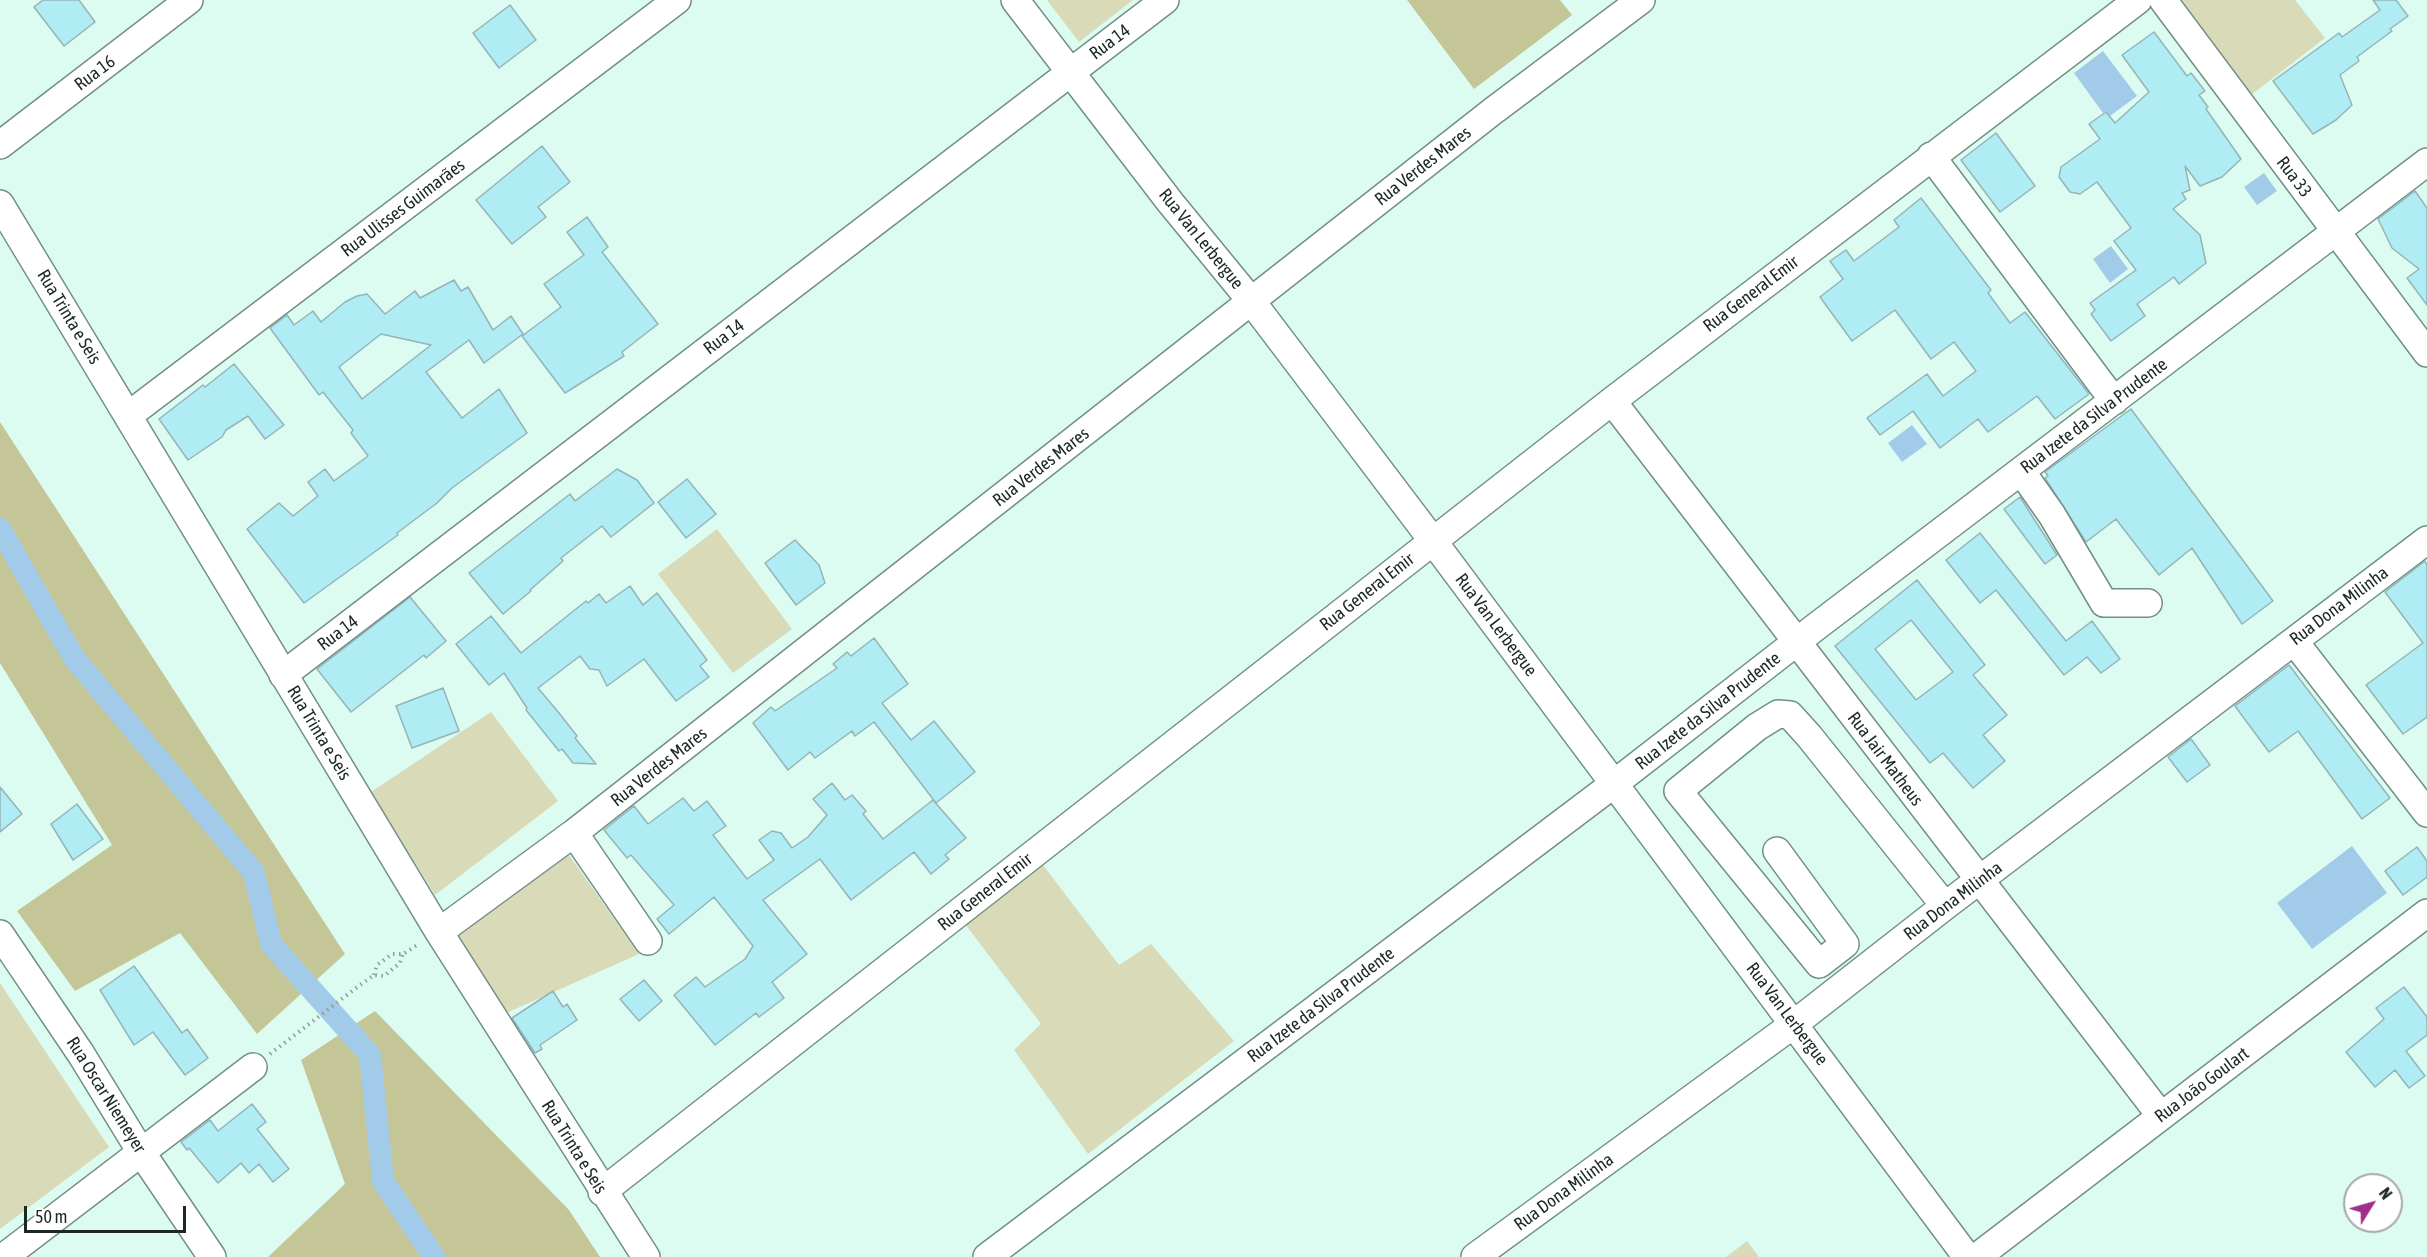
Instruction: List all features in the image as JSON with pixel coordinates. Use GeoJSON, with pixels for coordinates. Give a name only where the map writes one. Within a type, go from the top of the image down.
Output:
{"type":"FeatureCollection","features":[{"type":"Feature","properties":{"kind":"street","name":"Rua 16"},"geometry":{"type":"LineString","coordinates":[[0,145],[189,0]]}},
{"type":"Feature","properties":{"kind":"street","name":"Rua Ulisses Guimarães"},"geometry":{"type":"LineString","coordinates":[[129,415],[677,0]]}},
{"type":"Feature","properties":{"kind":"street","name":"Rua Van Lerbergue"},"geometry":{"type":"LineString","coordinates":[[1015,0],[1170,202],[1252,302],[1433,541],[1966,1257]]}},
{"type":"Feature","properties":{"kind":"street","name":"Rua 14"},"geometry":{"type":"LineString","coordinates":[[283,675],[1166,0]]}},
{"type":"Feature","properties":{"kind":"street","name":"Rua Verdes Mares"},"geometry":{"type":"LineString","coordinates":[[439,932],[574,833],[1493,111],[1641,0]]}},
{"type":"Feature","properties":{"kind":"street","name":"Rua General Emir"},"geometry":{"type":"LineString","coordinates":[[602,1192],[1612,401],[2138,0]]}},
{"type":"Feature","properties":{"kind":"street","name":"Rua 33"},"geometry":{"type":"LineString","coordinates":[[2163,0],[2427,353]]}},
{"type":"Feature","properties":{"kind":"street"},"geometry":{"type":"LineString","coordinates":[[1931,156],[2114,401]]}},
{"type":"Feature","properties":{"kind":"street","name":"Rua Izete da Silva Prudente"},"geometry":{"type":"LineString","coordinates":[[987,1257],[1615,783],[2427,162]]}},
{"type":"Feature","properties":{"kind":"street","name":"Rua Trinta e Seis"},"geometry":{"type":"LineString","coordinates":[[0,204],[439,932],[602,1192],[646,1257]]}},
{"type":"Feature","properties":{"kind":"street","name":"Rua Jair Matheus"},"geometry":{"type":"LineString","coordinates":[[1612,401],[2161,1116]]}},
{"type":"Feature","properties":{"kind":"street"},"geometry":{"type":"LineString","coordinates":[[2021,471],[2052,515],[2103,603],[2148,603]]}},
{"type":"Feature","properties":{"kind":"street","name":"Rua Dona Milinha"},"geometry":{"type":"LineString","coordinates":[[1475,1257],[1794,1024],[1945,906],[2427,540]]}},
{"type":"Feature","properties":{"kind":"street"},"geometry":{"type":"LineString","coordinates":[[2294,641],[2427,813]]}},
{"type":"Feature","properties":{"kind":"street"},"geometry":{"type":"LineString","coordinates":[[1777,851],[1845,944],[1819,963],[1678,791],[1757,727],[1779,714],[1790,716],[1809,736],[1945,906]]}},
{"type":"Feature","properties":{"kind":"street"},"geometry":{"type":"LineString","coordinates":[[574,833],[648,941]]}},
{"type":"Feature","properties":{"kind":"street","name":"Rua João Goulart"},"geometry":{"type":"LineString","coordinates":[[1977,1257],[2427,913]]}},
{"type":"Feature","properties":{"kind":"street","name":"Rua Oscar Niemeyer"},"geometry":{"type":"LineString","coordinates":[[0,934],[81,1054],[141,1152],[212,1257]]}},
{"type":"Feature","properties":{"kind":"street"},"geometry":{"type":"LineString","coordinates":[[4,1257],[253,1067]]}},
{"type":"Feature","properties":{"kind":"path"},"geometry":{"type":"LineString","coordinates":[[292,1037],[374,975],[377,965],[392,954],[403,954],[400,963],[384,976],[374,975]]}},
{"type":"Feature","properties":{"kind":"green space"},"geometry":{"type":"Polygon","coordinates":[[[1047,0],[1133,0],[1079,42],[1047,0]]]}},
{"type":"Feature","properties":{"kind":"green space"},"geometry":{"type":"Polygon","coordinates":[[[1407,0],[1560,0],[1572,15],[1474,89],[1407,0]]]}},
{"type":"Feature","properties":{"kind":"green space"},"geometry":{"type":"Polygon","coordinates":[[[2178,0],[2295,0],[2325,38],[2251,95],[2178,0]]]}},
{"type":"Feature","properties":{"kind":"green space"},"geometry":{"type":"Polygon","coordinates":[[[0,422],[345,954],[257,1034],[180,933],[75,991],[17,911],[112,845],[0,663],[0,422]]]}},
{"type":"Feature","properties":{"kind":"green space"},"geometry":{"type":"Polygon","coordinates":[[[717,529],[792,629],[733,673],[658,574],[717,529]]]}},
{"type":"Feature","properties":{"kind":"green space"},"geometry":{"type":"Polygon","coordinates":[[[491,712],[558,801],[435,895],[371,792],[491,712]]]}},
{"type":"Feature","properties":{"kind":"green space"},"geometry":{"type":"Polygon","coordinates":[[[569,855],[639,954],[504,1014],[455,935],[569,855]]]}},
{"type":"Feature","properties":{"kind":"green space"},"geometry":{"type":"Polygon","coordinates":[[[1043,865],[1119,965],[1151,944],[1234,1041],[1088,1154],[1014,1050],[1041,1024],[965,924],[1043,865]]]}},
{"type":"Feature","properties":{"kind":"green space"},"geometry":{"type":"Polygon","coordinates":[[[0,983],[109,1147],[0,1229],[0,983]]]}},
{"type":"Feature","properties":{"kind":"green space"},"geometry":{"type":"Polygon","coordinates":[[[375,1011],[569,1210],[600,1257],[268,1257],[345,1184],[301,1060],[375,1011]]]}},
{"type":"Feature","properties":{"kind":"green space"},"geometry":{"type":"Polygon","coordinates":[[[1747,1241],[1759,1257],[1726,1257],[1747,1241]]]}},
{"type":"Feature","properties":{"kind":"water"},"geometry":{"type":"Polygon","coordinates":[[[2103,51],[2137,96],[2110,116],[2106,111],[2103,113],[2074,73],[2103,51]]]}},
{"type":"Feature","properties":{"kind":"water"},"geometry":{"type":"Polygon","coordinates":[[[2264,173],[2277,191],[2257,205],[2244,187],[2264,173]]]}},
{"type":"Feature","properties":{"kind":"water"},"geometry":{"type":"Polygon","coordinates":[[[2111,246],[2128,269],[2110,283],[2093,259],[2111,246]]]}},
{"type":"Feature","properties":{"kind":"water"},"geometry":{"type":"Polygon","coordinates":[[[1912,425],[1927,444],[1902,462],[1888,443],[1912,425]]]}},
{"type":"Feature","properties":{"kind":"water"},"geometry":{"type":"Polygon","coordinates":[[[2352,846],[2387,893],[2312,949],[2277,903],[2352,846]]]}},
{"type":"Feature","properties":{"kind":"building"},"geometry":{"type":"Polygon","coordinates":[[[43,0],[79,0],[95,22],[64,46],[34,7],[43,0]]]}},
{"type":"Feature","properties":{"kind":"building"},"geometry":{"type":"Polygon","coordinates":[[[2373,0],[2396,0],[2408,16],[2357,57],[2359,61],[2340,75],[2352,105],[2336,120],[2313,134],[2273,81],[2339,33],[2342,37],[2380,10],[2373,0]]]}},
{"type":"Feature","properties":{"kind":"building"},"geometry":{"type":"Polygon","coordinates":[[[510,5],[536,40],[499,68],[473,33],[510,5]]]}},
{"type":"Feature","properties":{"kind":"building"},"geometry":{"type":"Polygon","coordinates":[[[2154,32],[2187,76],[2191,73],[2205,91],[2199,95],[2208,107],[2206,109],[2241,159],[2222,177],[2200,186],[2185,166],[2190,190],[2182,193],[2186,199],[2173,209],[2200,235],[2206,263],[2179,284],[2174,277],[2137,304],[2145,316],[2111,341],[2091,314],[2095,310],[2090,303],[2136,270],[2114,241],[2131,228],[2097,182],[2080,194],[2070,192],[2059,177],[2061,167],[2100,139],[2089,124],[2106,112],[2115,123],[2149,92],[2122,55],[2154,32]]]}},
{"type":"Feature","properties":{"kind":"building"},"geometry":{"type":"Polygon","coordinates":[[[1996,133],[2035,186],[2000,212],[1961,160],[1996,133]]]}},
{"type":"Feature","properties":{"kind":"building"},"geometry":{"type":"Polygon","coordinates":[[[542,146],[570,182],[538,207],[546,217],[512,244],[476,200],[542,146]]]}},
{"type":"Feature","properties":{"kind":"building"},"geometry":{"type":"Polygon","coordinates":[[[2415,191],[2427,208],[2427,305],[2407,278],[2419,269],[2392,248],[2378,219],[2415,191]]]}},
{"type":"Feature","properties":{"kind":"building"},"geometry":{"type":"Polygon","coordinates":[[[1921,198],[1991,290],[1988,293],[2010,323],[2025,312],[2089,394],[2055,419],[2037,396],[1988,432],[1978,419],[1940,448],[1913,411],[1880,435],[1867,418],[1927,374],[1943,396],[1976,371],[1954,342],[1931,359],[1895,310],[1852,341],[1820,297],[1843,279],[1830,261],[1846,250],[1854,261],[1899,227],[1894,220],[1921,198]]]}},
{"type":"Feature","properties":{"kind":"building"},"geometry":{"type":"Polygon","coordinates":[[[587,217],[608,247],[602,252],[658,324],[622,352],[624,356],[565,393],[522,336],[561,307],[544,284],[584,255],[567,232],[587,217]]]}},
{"type":"Feature","properties":{"kind":"building"},"geometry":{"type":"Polygon","coordinates":[[[454,280],[461,291],[468,287],[493,330],[511,316],[523,334],[484,363],[469,340],[426,372],[462,418],[499,389],[527,433],[452,488],[437,503],[397,533],[398,535],[304,603],[247,529],[279,503],[293,516],[318,496],[308,482],[325,469],[334,481],[368,456],[351,433],[353,430],[323,392],[319,395],[270,328],[287,315],[294,325],[313,311],[321,322],[345,302],[367,294],[385,314],[415,291],[420,298],[454,280]],[[381,334],[339,367],[362,399],[431,345],[381,334]]]}},
{"type":"Feature","properties":{"kind":"building"},"geometry":{"type":"Polygon","coordinates":[[[234,364],[284,425],[265,439],[248,416],[188,460],[159,419],[234,364]]]}},
{"type":"Feature","properties":{"kind":"building"},"geometry":{"type":"Polygon","coordinates":[[[2131,409],[2273,601],[2242,624],[2192,548],[2159,575],[2116,519],[2086,542],[2045,478],[2048,476],[2045,472],[2131,409]]]}},
{"type":"Feature","properties":{"kind":"building"},"geometry":{"type":"Polygon","coordinates":[[[617,469],[637,480],[654,503],[611,537],[602,526],[561,558],[563,561],[503,614],[469,573],[570,494],[575,501],[617,469]]]}},
{"type":"Feature","properties":{"kind":"building"},"geometry":{"type":"Polygon","coordinates":[[[687,479],[716,514],[686,538],[658,502],[687,479]]]}},
{"type":"Feature","properties":{"kind":"building"},"geometry":{"type":"Polygon","coordinates":[[[2020,497],[2057,555],[2045,564],[2004,509],[2020,497]]]}},
{"type":"Feature","properties":{"kind":"building"},"geometry":{"type":"Polygon","coordinates":[[[1980,533],[2066,641],[2092,621],[2120,659],[2101,673],[2087,657],[2064,675],[1996,590],[1980,603],[1946,560],[1980,533]]]}},
{"type":"Feature","properties":{"kind":"building"},"geometry":{"type":"Polygon","coordinates":[[[795,540],[819,565],[825,583],[796,605],[765,563],[795,540]]]}},
{"type":"Feature","properties":{"kind":"building"},"geometry":{"type":"Polygon","coordinates":[[[2425,561],[2427,565],[2427,717],[2403,734],[2366,685],[2423,643],[2385,592],[2425,561]]]}},
{"type":"Feature","properties":{"kind":"building"},"geometry":{"type":"Polygon","coordinates":[[[1917,580],[1985,665],[1973,675],[2007,715],[1983,735],[2005,761],[1973,788],[1943,753],[1930,763],[1835,646],[1917,580]],[[1911,620],[1875,649],[1916,700],[1953,672],[1911,620]]]}},
{"type":"Feature","properties":{"kind":"building"},"geometry":{"type":"Polygon","coordinates":[[[630,586],[643,605],[657,593],[707,660],[700,666],[709,677],[676,701],[644,659],[607,686],[599,670],[590,669],[580,656],[538,688],[577,736],[575,738],[596,764],[573,763],[562,749],[559,751],[526,710],[527,708],[504,673],[489,685],[456,644],[491,616],[521,653],[586,601],[588,603],[599,594],[606,603],[630,586]]]}},
{"type":"Feature","properties":{"kind":"building"},"geometry":{"type":"Polygon","coordinates":[[[410,597],[446,641],[426,658],[424,655],[351,712],[317,669],[410,597]]]}},
{"type":"Feature","properties":{"kind":"building"},"geometry":{"type":"Polygon","coordinates":[[[874,638],[908,684],[882,703],[911,740],[934,721],[975,772],[936,803],[874,722],[855,736],[852,731],[815,758],[810,752],[788,770],[753,723],[771,707],[775,711],[837,668],[833,664],[847,652],[851,656],[874,638]]]}},
{"type":"Feature","properties":{"kind":"building"},"geometry":{"type":"Polygon","coordinates":[[[2289,665],[2390,798],[2362,819],[2298,731],[2269,752],[2235,706],[2289,665]]]}},
{"type":"Feature","properties":{"kind":"building"},"geometry":{"type":"Polygon","coordinates":[[[443,688],[459,731],[412,748],[396,706],[443,688]]]}},
{"type":"Feature","properties":{"kind":"building"},"geometry":{"type":"Polygon","coordinates":[[[2191,739],[2210,765],[2187,782],[2168,757],[2191,739]]]}},
{"type":"Feature","properties":{"kind":"building"},"geometry":{"type":"Polygon","coordinates":[[[832,783],[845,800],[852,795],[866,811],[863,814],[883,839],[933,800],[966,838],[945,855],[949,859],[931,874],[914,852],[851,900],[820,859],[763,900],[807,954],[772,982],[784,998],[759,1017],[756,1013],[715,1045],[674,995],[696,977],[705,987],[745,959],[753,946],[714,897],[669,934],[657,919],[674,905],[631,855],[627,858],[604,830],[634,806],[648,824],[683,798],[694,811],[707,801],[726,826],[713,835],[747,879],[774,860],[759,840],[772,831],[781,833],[792,848],[808,837],[827,815],[813,799],[832,783]]]}},
{"type":"Feature","properties":{"kind":"building"},"geometry":{"type":"Polygon","coordinates":[[[0,787],[22,814],[0,832],[0,787]]]}},
{"type":"Feature","properties":{"kind":"building"},"geometry":{"type":"Polygon","coordinates":[[[77,804],[103,839],[73,860],[51,824],[77,804]]]}},
{"type":"Feature","properties":{"kind":"building"},"geometry":{"type":"Polygon","coordinates":[[[2417,847],[2427,861],[2427,877],[2403,895],[2385,871],[2417,847]]]}},
{"type":"Feature","properties":{"kind":"building"},"geometry":{"type":"Polygon","coordinates":[[[134,966],[182,1033],[187,1029],[208,1058],[185,1075],[153,1032],[134,1045],[100,990],[134,966]]]}},
{"type":"Feature","properties":{"kind":"building"},"geometry":{"type":"Polygon","coordinates":[[[644,980],[662,1001],[639,1021],[620,999],[644,980]]]}},
{"type":"Feature","properties":{"kind":"building"},"geometry":{"type":"Polygon","coordinates":[[[2404,987],[2427,1017],[2427,1035],[2406,1051],[2425,1076],[2409,1088],[2395,1070],[2375,1087],[2346,1052],[2384,1019],[2376,1008],[2404,987]]]}},
{"type":"Feature","properties":{"kind":"building"},"geometry":{"type":"Polygon","coordinates":[[[553,991],[563,1007],[567,1004],[577,1020],[540,1045],[542,1049],[535,1053],[512,1018],[553,991]]]}},
{"type":"Feature","properties":{"kind":"building"},"geometry":{"type":"Polygon","coordinates":[[[252,1104],[266,1122],[257,1129],[289,1169],[273,1182],[259,1164],[249,1173],[241,1163],[218,1183],[189,1148],[187,1150],[181,1142],[210,1120],[218,1131],[252,1104]]]}},
{"type":"Feature","properties":{"kind":"waterway"},"geometry":{"type":"LineString","coordinates":[[0,529],[74,658],[254,873],[271,944],[370,1055],[383,1181],[434,1257]]}}]}
